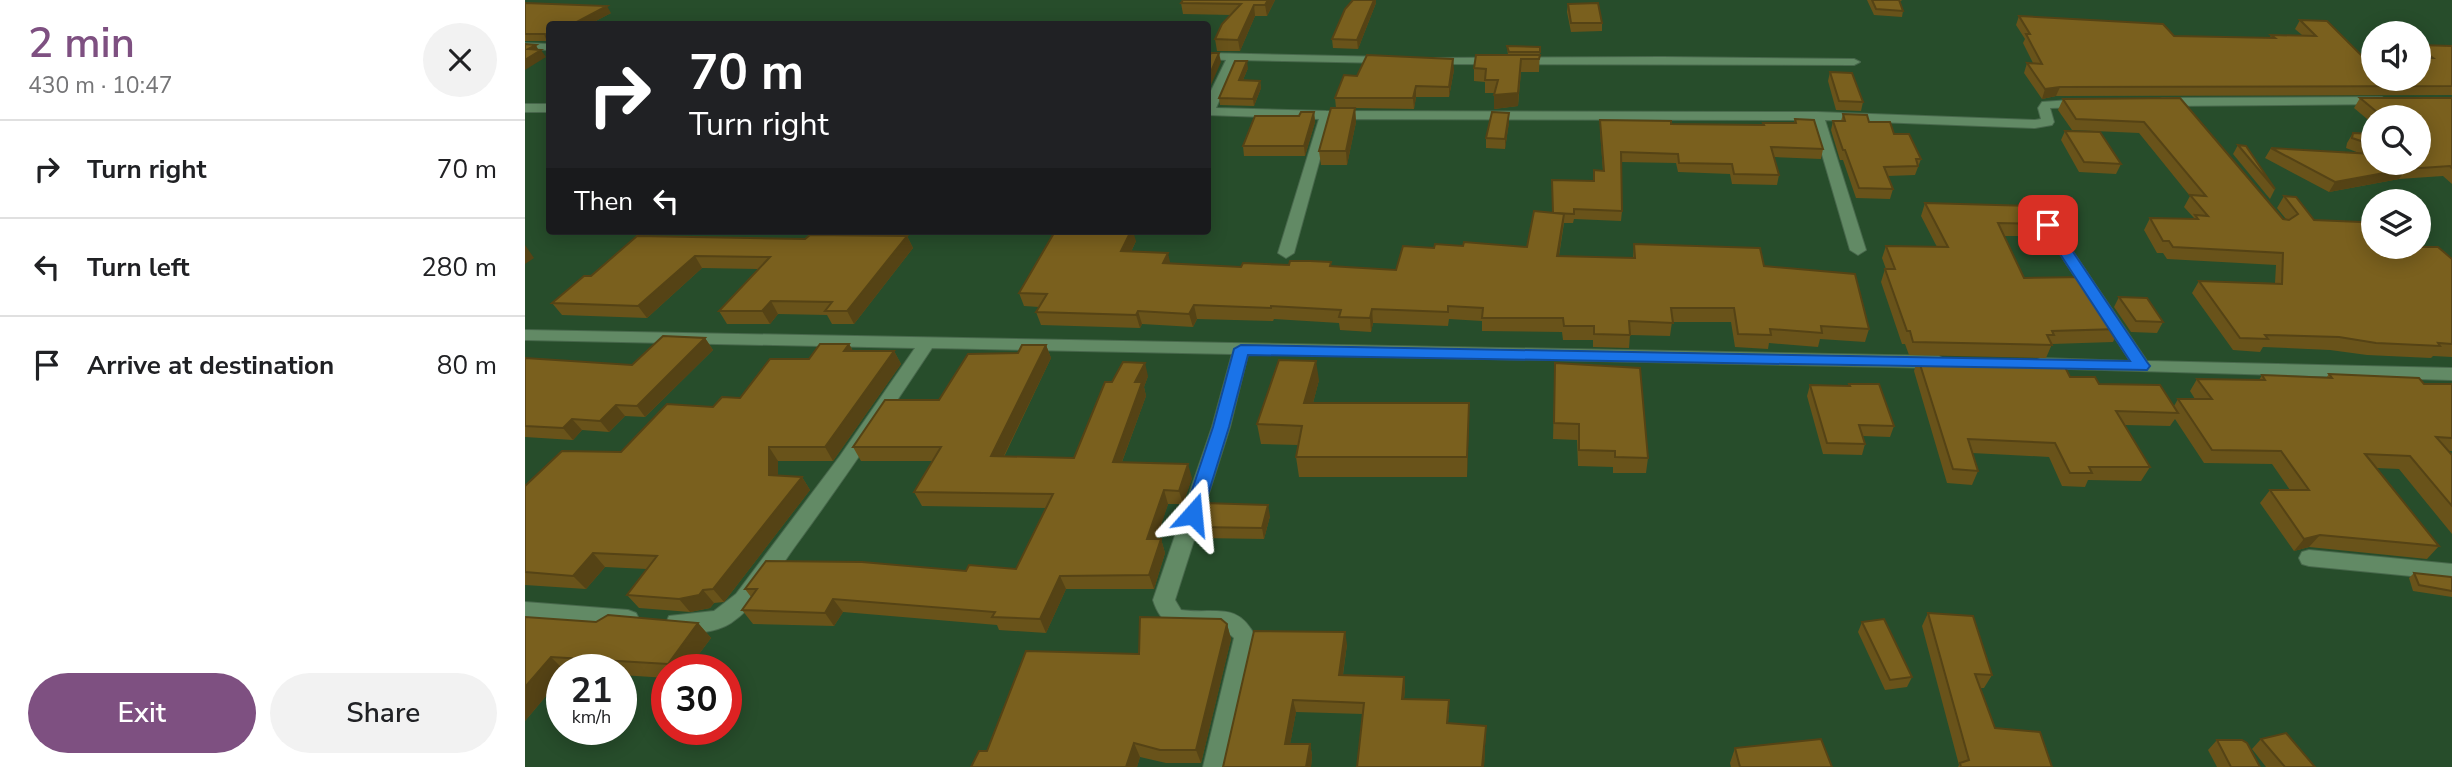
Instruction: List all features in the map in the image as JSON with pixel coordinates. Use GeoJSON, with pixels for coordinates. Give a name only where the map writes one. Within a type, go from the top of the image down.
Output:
{"type":"FeatureCollection","features":[{"type":"Feature","properties":{"kind":"street"},"geometry":{"type":"LineString","coordinates":[[525,46],[546,47]]}},
{"type":"Feature","properties":{"kind":"street"},"geometry":{"type":"LineString","coordinates":[[1211,56],[1396,60]]}},
{"type":"Feature","properties":{"kind":"street"},"geometry":{"type":"LineString","coordinates":[[1211,104],[1233,56]]}},
{"type":"Feature","properties":{"kind":"street"},"geometry":{"type":"LineString","coordinates":[[1422,61],[1854,62]]}},
{"type":"Feature","properties":{"kind":"street"},"geometry":{"type":"LineString","coordinates":[[2152,102],[2183,107],[2398,101]]}},
{"type":"Feature","properties":{"kind":"street"},"geometry":{"type":"LineString","coordinates":[[1211,111],[1326,115],[1817,116],[2035,124],[2048,122],[2044,107],[2046,105],[2097,103]]}},
{"type":"Feature","properties":{"kind":"street"},"geometry":{"type":"LineString","coordinates":[[525,108],[546,107]]}},
{"type":"Feature","properties":{"kind":"street"},"geometry":{"type":"LineString","coordinates":[[1286,253],[1326,115]]}},
{"type":"Feature","properties":{"kind":"street"},"geometry":{"type":"LineString","coordinates":[[1817,116],[1858,250]]}},
{"type":"Feature","properties":{"kind":"street"},"geometry":{"type":"LineString","coordinates":[[2048,225],[2142,366]]}},
{"type":"Feature","properties":{"kind":"street"},"geometry":{"type":"LineString","coordinates":[[525,335],[1962,363]]}},
{"type":"Feature","properties":{"kind":"street"},"geometry":{"type":"LineString","coordinates":[[525,611],[690,624],[721,618],[744,600],[847,461],[928,342]]}},
{"type":"Feature","properties":{"kind":"street"},"geometry":{"type":"LineString","coordinates":[[1215,767],[1245,638],[1243,628],[1238,623],[1228,621],[1178,619],[1164,609],[1164,600],[1221,427],[1241,349]]}},
{"type":"Feature","properties":{"kind":"street"},"geometry":{"type":"LineString","coordinates":[[2017,364],[2452,374]]}},
{"type":"Feature","properties":{"kind":"street"},"geometry":{"type":"LineString","coordinates":[[2309,558],[2452,572]]}},
{"type":"Feature","properties":{"kind":"building"},"geometry":{"type":"Polygon","coordinates":[[[1183,0],[1268,0],[1265,5],[1254,5],[1238,40],[1215,39],[1222,24],[1241,4],[1181,3],[1183,0]]]}},
{"type":"Feature","properties":{"kind":"building"},"geometry":{"type":"Polygon","coordinates":[[[1353,0],[1374,0],[1357,40],[1332,39],[1345,9],[1353,0]]]}},
{"type":"Feature","properties":{"kind":"building"},"geometry":{"type":"Polygon","coordinates":[[[1872,0],[1899,0],[1903,11],[1876,9],[1872,0]]]}},
{"type":"Feature","properties":{"kind":"building"},"geometry":{"type":"Polygon","coordinates":[[[525,3],[607,6],[579,21],[546,21],[546,36],[545,34],[525,34],[525,3]]]}},
{"type":"Feature","properties":{"kind":"building"},"geometry":{"type":"Polygon","coordinates":[[[1598,3],[1602,23],[1571,23],[1568,4],[1598,3]]]}},
{"type":"Feature","properties":{"kind":"building"},"geometry":{"type":"Polygon","coordinates":[[[2019,16],[2163,24],[2174,36],[2275,38],[2271,35],[2316,36],[2300,20],[2327,21],[2361,55],[2361,86],[2045,89],[2027,63],[2042,64],[2026,34],[2030,34],[2019,16]]]}},
{"type":"Feature","properties":{"kind":"building"},"geometry":{"type":"Polygon","coordinates":[[[525,44],[536,45],[528,49],[541,50],[525,60],[525,44]]]}},
{"type":"Feature","properties":{"kind":"building"},"geometry":{"type":"Polygon","coordinates":[[[2431,45],[2452,46],[2452,86],[2431,86],[2431,45]]]}},
{"type":"Feature","properties":{"kind":"building"},"geometry":{"type":"Polygon","coordinates":[[[1507,46],[1540,47],[1540,52],[1509,52],[1507,46]]]}},
{"type":"Feature","properties":{"kind":"building"},"geometry":{"type":"Polygon","coordinates":[[[1211,53],[1219,53],[1211,72],[1211,53]]]}},
{"type":"Feature","properties":{"kind":"building"},"geometry":{"type":"Polygon","coordinates":[[[1367,55],[1453,59],[1449,87],[1416,86],[1413,98],[1335,98],[1344,75],[1357,76],[1367,55]]]}},
{"type":"Feature","properties":{"kind":"building"},"geometry":{"type":"Polygon","coordinates":[[[1476,55],[1540,55],[1539,59],[1521,59],[1518,93],[1494,95],[1498,80],[1485,80],[1486,69],[1474,68],[1476,55]]]}},
{"type":"Feature","properties":{"kind":"building"},"geometry":{"type":"Polygon","coordinates":[[[1235,61],[1247,61],[1239,80],[1260,81],[1253,99],[1219,98],[1235,61]]]}},
{"type":"Feature","properties":{"kind":"building"},"geometry":{"type":"Polygon","coordinates":[[[1830,72],[1852,73],[1863,102],[1839,101],[1830,72]]]}},
{"type":"Feature","properties":{"kind":"building"},"geometry":{"type":"Polygon","coordinates":[[[2180,98],[2283,219],[2289,220],[2298,214],[2284,196],[2296,197],[2314,220],[2361,222],[2361,259],[2431,259],[2431,247],[2438,247],[2452,259],[2452,344],[2438,343],[2440,346],[2376,343],[2339,337],[2265,335],[2268,339],[2240,338],[2199,281],[2282,284],[2283,253],[2173,247],[2169,241],[2163,241],[2150,218],[2198,219],[2195,215],[2208,216],[2190,195],[2206,196],[2144,122],[2076,119],[2063,99],[2180,98]]]}},
{"type":"Feature","properties":{"kind":"building"},"geometry":{"type":"Polygon","coordinates":[[[2360,98],[2452,98],[2452,168],[2431,167],[2431,105],[2368,105],[2360,98]]]}},
{"type":"Feature","properties":{"kind":"building"},"geometry":{"type":"Polygon","coordinates":[[[1331,108],[1355,108],[1346,151],[1319,151],[1331,108]]]}},
{"type":"Feature","properties":{"kind":"building"},"geometry":{"type":"Polygon","coordinates":[[[1301,112],[1314,112],[1304,146],[1243,146],[1255,116],[1299,116],[1301,112]]]}},
{"type":"Feature","properties":{"kind":"building"},"geometry":{"type":"Polygon","coordinates":[[[1492,112],[1509,113],[1505,139],[1486,138],[1492,112]]]}},
{"type":"Feature","properties":{"kind":"building"},"geometry":{"type":"Polygon","coordinates":[[[1843,114],[1867,115],[1869,122],[1890,122],[1894,134],[1909,134],[1921,159],[1916,159],[1918,166],[1884,167],[1893,189],[1859,188],[1833,121],[1845,121],[1843,114]]]}},
{"type":"Feature","properties":{"kind":"building"},"geometry":{"type":"Polygon","coordinates":[[[1795,119],[1814,120],[1823,149],[1771,147],[1779,175],[1734,174],[1732,164],[1679,163],[1678,154],[1621,152],[1622,211],[1574,209],[1574,214],[1553,213],[1552,180],[1594,181],[1594,170],[1604,171],[1600,120],[1764,125],[1763,123],[1796,123],[1795,119]]]}},
{"type":"Feature","properties":{"kind":"building"},"geometry":{"type":"Polygon","coordinates":[[[2065,131],[2100,132],[2121,164],[2084,162],[2065,131]]]}},
{"type":"Feature","properties":{"kind":"building"},"geometry":{"type":"Polygon","coordinates":[[[2353,133],[2361,133],[2361,141],[2352,138],[2353,133]]]}},
{"type":"Feature","properties":{"kind":"building"},"geometry":{"type":"Polygon","coordinates":[[[2238,145],[2246,146],[2275,189],[2238,145]]]}},
{"type":"Feature","properties":{"kind":"building"},"geometry":{"type":"Polygon","coordinates":[[[2271,148],[2361,153],[2361,175],[2373,175],[2335,182],[2271,148]]]}},
{"type":"Feature","properties":{"kind":"building"},"geometry":{"type":"Polygon","coordinates":[[[1925,203],[2032,206],[2043,224],[1998,223],[2024,278],[2086,277],[2119,329],[2052,331],[2054,335],[2047,335],[2052,345],[1913,342],[1885,269],[1895,269],[1886,246],[1948,247],[1925,203]]]}},
{"type":"Feature","properties":{"kind":"building"},"geometry":{"type":"Polygon","coordinates":[[[1534,211],[1564,214],[1557,256],[1635,258],[1634,244],[1760,248],[1764,266],[1855,274],[1869,329],[1821,326],[1822,333],[1770,329],[1771,335],[1738,334],[1734,308],[1671,308],[1673,323],[1629,321],[1630,335],[1594,334],[1594,326],[1564,326],[1563,318],[1482,318],[1483,308],[1448,306],[1448,312],[1372,309],[1370,318],[1339,317],[1341,310],[1271,306],[1194,305],[1189,314],[1138,311],[1136,315],[1036,312],[1047,294],[1019,293],[1053,235],[1129,235],[1121,251],[1168,253],[1163,263],[1241,267],[1243,263],[1289,265],[1290,261],[1310,261],[1331,262],[1330,266],[1396,270],[1403,246],[1434,248],[1435,244],[1463,246],[1464,242],[1527,247],[1534,211]]]}},
{"type":"Feature","properties":{"kind":"building"},"geometry":{"type":"Polygon","coordinates":[[[810,235],[907,236],[847,311],[825,311],[832,302],[771,301],[762,311],[719,311],[770,257],[695,256],[638,306],[552,303],[584,276],[591,276],[637,236],[805,239],[810,235]]]}},
{"type":"Feature","properties":{"kind":"building"},"geometry":{"type":"Polygon","coordinates":[[[2119,297],[2147,298],[2163,322],[2136,321],[2119,297]]]}},
{"type":"Feature","properties":{"kind":"building"},"geometry":{"type":"Polygon","coordinates":[[[663,336],[705,338],[637,406],[616,405],[600,421],[572,419],[563,428],[525,426],[525,358],[632,365],[663,336]]]}},
{"type":"Feature","properties":{"kind":"building"},"geometry":{"type":"Polygon","coordinates":[[[820,344],[849,344],[844,351],[894,351],[825,447],[769,447],[769,475],[802,477],[713,589],[679,599],[627,595],[657,556],[593,553],[573,576],[525,572],[525,486],[562,451],[621,452],[667,404],[713,407],[722,397],[740,398],[770,359],[809,359],[820,344]]]}},
{"type":"Feature","properties":{"kind":"building"},"geometry":{"type":"Polygon","coordinates":[[[1022,345],[1046,345],[991,456],[1074,458],[1105,382],[1112,382],[1123,362],[1145,363],[1135,382],[1142,382],[1113,462],[1188,464],[1179,491],[1164,490],[1147,539],[1161,539],[1149,575],[1060,576],[1040,619],[992,617],[995,612],[833,599],[825,613],[742,610],[757,589],[745,589],[766,561],[862,562],[966,571],[969,565],[1016,569],[1053,494],[914,492],[941,447],[853,447],[885,400],[939,400],[968,354],[1018,353],[1022,345]]]}},
{"type":"Feature","properties":{"kind":"building"},"geometry":{"type":"Polygon","coordinates":[[[1918,358],[2062,361],[2070,377],[2095,377],[2099,384],[2160,385],[2178,413],[2116,411],[2150,467],[2089,467],[2092,473],[2070,473],[2055,443],[1968,439],[1978,471],[1953,469],[1918,358]]]}},
{"type":"Feature","properties":{"kind":"building"},"geometry":{"type":"Polygon","coordinates":[[[1279,360],[1316,361],[1304,403],[1469,403],[1467,457],[1296,457],[1302,426],[1257,424],[1279,360]]]}},
{"type":"Feature","properties":{"kind":"building"},"geometry":{"type":"Polygon","coordinates":[[[1555,363],[1640,368],[1648,458],[1615,457],[1615,451],[1579,450],[1579,424],[1554,423],[1555,363]]]}},
{"type":"Feature","properties":{"kind":"building"},"geometry":{"type":"Polygon","coordinates":[[[2329,374],[2419,378],[2424,384],[2452,384],[2452,438],[2436,437],[2452,455],[2452,506],[2410,456],[2365,454],[2439,546],[2320,535],[2304,539],[2270,490],[2309,490],[2281,451],[2212,450],[2178,399],[2212,399],[2197,379],[2265,380],[2262,375],[2332,378],[2329,374]]]}},
{"type":"Feature","properties":{"kind":"building"},"geometry":{"type":"Polygon","coordinates":[[[1849,384],[1879,384],[1894,426],[1859,425],[1865,444],[1827,443],[1810,385],[1850,386],[1849,384]]]}},
{"type":"Feature","properties":{"kind":"building"},"geometry":{"type":"Polygon","coordinates":[[[1203,503],[1268,505],[1262,528],[1196,527],[1203,503]]]}},
{"type":"Feature","properties":{"kind":"building"},"geometry":{"type":"Polygon","coordinates":[[[2414,573],[2451,577],[2452,591],[2419,585],[2414,573]]]}},
{"type":"Feature","properties":{"kind":"building"},"geometry":{"type":"Polygon","coordinates":[[[1928,613],[1973,616],[1992,675],[1975,674],[1995,728],[2040,732],[2052,767],[1961,767],[1960,763],[1969,760],[1928,613]]]}},
{"type":"Feature","properties":{"kind":"building"},"geometry":{"type":"Polygon","coordinates":[[[608,615],[698,623],[675,654],[651,654],[651,663],[637,662],[637,654],[546,654],[546,663],[525,687],[525,617],[596,622],[608,615]]]}},
{"type":"Feature","properties":{"kind":"building"},"geometry":{"type":"Polygon","coordinates":[[[1140,617],[1221,619],[1227,624],[1196,750],[1160,750],[1134,743],[1126,767],[971,767],[979,751],[987,751],[1026,651],[1139,654],[1140,617]]]}},
{"type":"Feature","properties":{"kind":"building"},"geometry":{"type":"Polygon","coordinates":[[[1884,619],[1912,677],[1890,680],[1862,622],[1884,619]]]}},
{"type":"Feature","properties":{"kind":"building"},"geometry":{"type":"Polygon","coordinates":[[[1254,631],[1345,632],[1339,675],[1404,677],[1402,699],[1449,700],[1447,723],[1486,726],[1482,767],[1357,767],[1364,703],[1293,700],[1285,744],[1310,744],[1306,767],[1223,767],[1254,631]]]}},
{"type":"Feature","properties":{"kind":"building"},"geometry":{"type":"Polygon","coordinates":[[[2286,733],[2315,767],[2285,767],[2261,739],[2286,733]]]}},
{"type":"Feature","properties":{"kind":"building"},"geometry":{"type":"Polygon","coordinates":[[[1821,739],[1832,767],[1740,767],[1735,748],[1821,739]]]}},
{"type":"Feature","properties":{"kind":"building"},"geometry":{"type":"Polygon","coordinates":[[[2217,740],[2242,740],[2247,743],[2260,767],[2231,767],[2217,740]]]}},
{"type":"Feature","properties":{"kind":"route"},"geometry":{"type":"LineString","coordinates":[[1193,514],[1221,427],[1241,349],[2142,366],[2048,225]]}}]}
